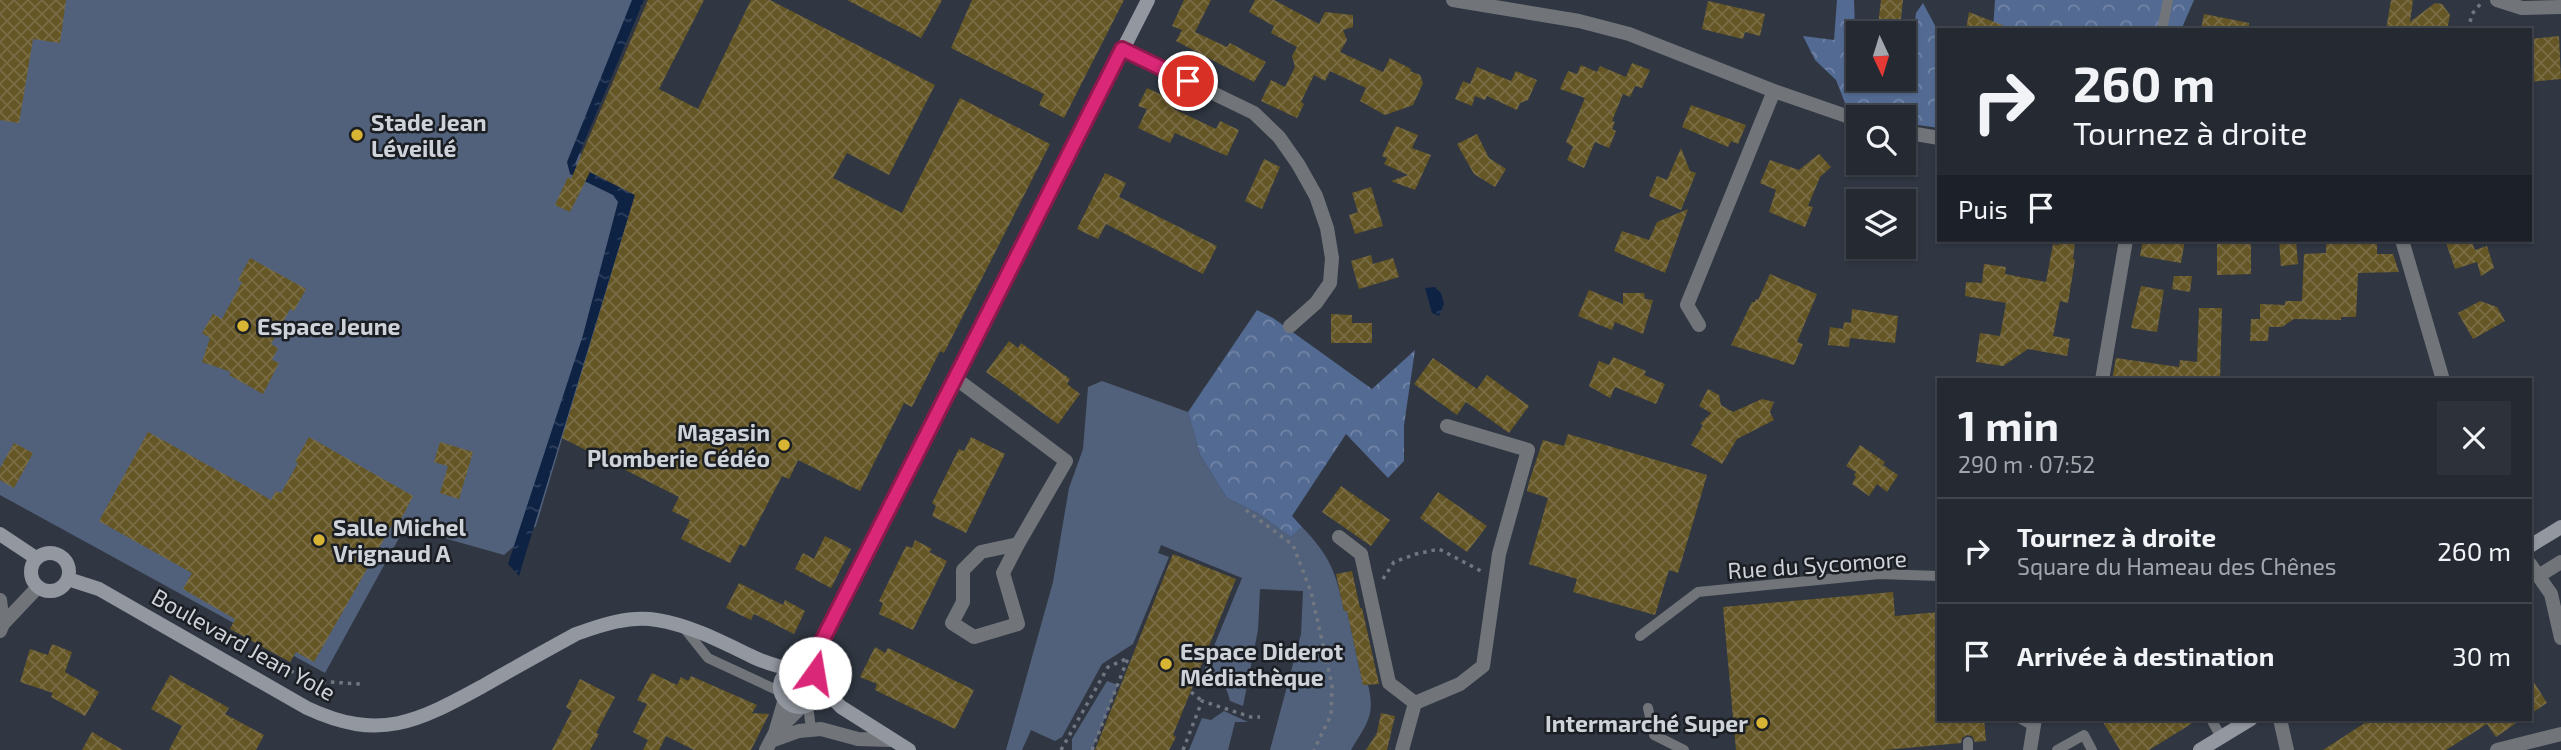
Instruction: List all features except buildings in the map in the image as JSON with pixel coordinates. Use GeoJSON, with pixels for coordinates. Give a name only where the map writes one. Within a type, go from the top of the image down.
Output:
{"type":"FeatureCollection","features":[{"type":"Feature","properties":{"kind":"main road"},"geometry":{"type":"LineString","coordinates":[[808,704],[817,697],[821,645],[1148,0]]}},
{"type":"Feature","properties":{"kind":"main road"},"geometry":{"type":"LineString","coordinates":[[2532,545],[2561,527]]}},
{"type":"Feature","properties":{"kind":"main road"},"geometry":{"type":"LineString","coordinates":[[0,534],[36,558]]}},
{"type":"Feature","properties":{"kind":"main road"},"geometry":{"type":"LineString","coordinates":[[50,552],[66,560],[68,579],[63,587],[44,591],[32,580],[30,572],[36,558],[50,552]]}},
{"type":"Feature","properties":{"kind":"main road","name":"Boulevard Jean Yole"},"geometry":{"type":"LineString","coordinates":[[68,579],[99,589],[307,708],[341,722],[379,725],[419,718],[576,634],[604,624],[632,620],[656,620],[684,627],[751,657],[794,668]]}},
{"type":"Feature","properties":{"kind":"main road"},"geometry":{"type":"LineString","coordinates":[[821,645],[794,668],[782,692],[792,705],[841,707]]}},
{"type":"Feature","properties":{"kind":"main road","name":"Boulevard Jean Yole"},"geometry":{"type":"LineString","coordinates":[[751,657],[782,692]]}},
{"type":"Feature","properties":{"kind":"main road"},"geometry":{"type":"LineString","coordinates":[[794,668],[807,668],[841,707],[909,750]]}},
{"type":"Feature","properties":{"kind":"main road"},"geometry":{"type":"LineString","coordinates":[[2200,750],[2247,721]]}},
{"type":"Feature","properties":{"kind":"street"},"geometry":{"type":"LineString","coordinates":[[1453,0],[1579,22],[1629,34],[1774,91],[1846,116]]}},
{"type":"Feature","properties":{"kind":"street"},"geometry":{"type":"LineString","coordinates":[[2497,0],[2522,8],[2561,7]]}},
{"type":"Feature","properties":{"kind":"street"},"geometry":{"type":"LineString","coordinates":[[1122,49],[1254,113],[1279,137],[1298,164],[1316,196],[1327,228],[1332,258],[1330,284],[1317,303],[1290,326]]}},
{"type":"Feature","properties":{"kind":"street"},"geometry":{"type":"LineString","coordinates":[[1699,325],[1687,305],[1774,91]]}},
{"type":"Feature","properties":{"kind":"street"},"geometry":{"type":"LineString","coordinates":[[1916,134],[1937,138]]}},
{"type":"Feature","properties":{"kind":"street"},"geometry":{"type":"LineString","coordinates":[[2102,378],[2126,242]]}},
{"type":"Feature","properties":{"kind":"street"},"geometry":{"type":"LineString","coordinates":[[2403,242],[2442,378]]}},
{"type":"Feature","properties":{"kind":"street"},"geometry":{"type":"LineString","coordinates":[[956,378],[1066,461],[1003,573],[1018,624],[974,637],[952,623],[963,602],[963,569],[981,552],[1018,544]]}},
{"type":"Feature","properties":{"kind":"street"},"geometry":{"type":"LineString","coordinates":[[1415,703],[1460,684],[1483,666],[1499,554],[1528,450],[1447,426]]}},
{"type":"Feature","properties":{"kind":"street"},"geometry":{"type":"LineString","coordinates":[[1339,537],[1361,554],[1389,683],[1415,703]]}},
{"type":"Feature","properties":{"kind":"street"},"geometry":{"type":"LineString","coordinates":[[2561,562],[2535,569],[2551,594],[2561,638]]}},
{"type":"Feature","properties":{"kind":"street"},"geometry":{"type":"LineString","coordinates":[[1,627],[38,587]]}},
{"type":"Feature","properties":{"kind":"street"},"geometry":{"type":"LineString","coordinates":[[0,600],[1,627]]}},
{"type":"Feature","properties":{"kind":"street"},"geometry":{"type":"LineString","coordinates":[[771,741],[782,692]]}},
{"type":"Feature","properties":{"kind":"street"},"geometry":{"type":"LineString","coordinates":[[1402,750],[1415,703]]}},
{"type":"Feature","properties":{"kind":"street"},"geometry":{"type":"LineString","coordinates":[[771,741],[808,704]]}},
{"type":"Feature","properties":{"kind":"street"},"geometry":{"type":"LineString","coordinates":[[2280,721],[2287,750]]}},
{"type":"Feature","properties":{"kind":"street"},"geometry":{"type":"LineString","coordinates":[[2030,722],[2030,750]]}},
{"type":"Feature","properties":{"kind":"street"},"geometry":{"type":"LineString","coordinates":[[771,741],[811,729],[858,738],[892,740]]}},
{"type":"Feature","properties":{"kind":"street"},"geometry":{"type":"LineString","coordinates":[[2497,750],[2561,734]]}},
{"type":"Feature","properties":{"kind":"lane"},"geometry":{"type":"LineString","coordinates":[[2162,28],[2168,0]]}},
{"type":"Feature","properties":{"kind":"lane","name":"Rue du Sycomore"},"geometry":{"type":"LineString","coordinates":[[1640,636],[1698,593],[1879,574],[1937,576]]}},
{"type":"Feature","properties":{"kind":"lane"},"geometry":{"type":"LineString","coordinates":[[684,627],[708,658],[782,692]]}},
{"type":"Feature","properties":{"kind":"lane"},"geometry":{"type":"LineString","coordinates":[[808,704],[811,729]]}},
{"type":"Feature","properties":{"kind":"lane"},"geometry":{"type":"LineString","coordinates":[[1648,708],[1654,736],[1684,750]]}},
{"type":"Feature","properties":{"kind":"lane"},"geometry":{"type":"LineString","coordinates":[[2212,721],[2221,737]]}},
{"type":"Feature","properties":{"kind":"lane"},"geometry":{"type":"LineString","coordinates":[[2057,750],[2084,735],[2092,750]]}},
{"type":"Feature","properties":{"kind":"path"},"geometry":{"type":"LineString","coordinates":[[2468,28],[2472,14],[2484,0]]}},
{"type":"Feature","properties":{"kind":"path"},"geometry":{"type":"LineString","coordinates":[[1246,510],[1293,545],[1311,592],[1332,685],[1331,715],[1314,750]]}},
{"type":"Feature","properties":{"kind":"path"},"geometry":{"type":"LineString","coordinates":[[1383,579],[1394,562],[1439,549],[1496,579]]}},
{"type":"Feature","properties":{"kind":"path"},"geometry":{"type":"LineString","coordinates":[[245,673],[256,655],[313,681],[361,684]]}},
{"type":"Feature","properties":{"kind":"path"},"geometry":{"type":"LineString","coordinates":[[1061,750],[1108,667],[1128,657],[1092,750]]}},
{"type":"Feature","properties":{"kind":"path"},"geometry":{"type":"LineString","coordinates":[[1191,692],[1202,701],[1251,717],[1260,717]]}},
{"type":"Feature","properties":{"kind":"path"},"geometry":{"type":"LineString","coordinates":[[1184,750],[1202,701]]}},
{"type":"Feature","properties":{"kind":"shaded area"},"geometry":{"type":"Polygon","coordinates":[[[0,0],[640,0],[573,148],[635,195],[536,526],[504,555],[405,527],[325,673],[0,495],[0,0]]]}},
{"type":"Feature","properties":{"kind":"shaded area"},"geometry":{"type":"Polygon","coordinates":[[[1102,381],[1188,412],[1200,455],[1227,498],[1259,514],[1291,537],[1302,527],[1319,547],[1335,575],[1344,611],[1347,611],[1363,685],[1368,685],[1370,696],[1368,719],[1351,750],[1270,750],[1301,634],[1303,591],[1260,589],[1258,630],[1243,706],[1230,701],[1221,683],[1212,679],[1200,680],[1242,578],[1161,545],[1158,553],[1169,557],[1133,644],[1102,664],[1062,737],[1055,741],[1031,730],[1022,750],[1006,750],[1053,582],[1069,488],[1083,449],[1088,387],[1102,381]]]}},
{"type":"Feature","properties":{"kind":"shaded area"},"geometry":{"type":"Polygon","coordinates":[[[1107,681],[1118,685],[1092,750],[1072,750],[1072,739],[1107,681]]]}},
{"type":"Feature","properties":{"kind":"shaded area"},"geometry":{"type":"Polygon","coordinates":[[[1224,711],[1248,722],[1235,722],[1228,750],[1189,750],[1202,718],[1211,720],[1224,711]]]}},
{"type":"Feature","properties":{"kind":"green space"},"geometry":{"type":"Polygon","coordinates":[[[1837,0],[1854,0],[1855,21],[1846,21],[1846,91],[1916,91],[1915,21],[1916,13],[1923,3],[1937,29],[1937,128],[1916,125],[1916,105],[1845,103],[1836,80],[1815,60],[1803,36],[1834,40],[1837,0]]]}},
{"type":"Feature","properties":{"kind":"green space"},"geometry":{"type":"Polygon","coordinates":[[[1995,0],[2194,0],[2182,28],[1993,28],[1995,0]]]}},
{"type":"Feature","properties":{"kind":"green space"},"geometry":{"type":"Polygon","coordinates":[[[1257,310],[1273,318],[1372,389],[1415,350],[1404,425],[1404,461],[1388,478],[1346,434],[1292,516],[1302,527],[1291,537],[1259,514],[1227,498],[1200,455],[1188,412],[1257,310]]]}},
{"type":"Feature","properties":{"kind":"water"},"geometry":{"type":"Polygon","coordinates":[[[632,0],[644,0],[575,164],[635,195],[519,576],[508,564],[583,335],[618,202],[613,195],[570,174],[567,162],[632,0]]]}},
{"type":"Feature","properties":{"kind":"water"},"geometry":{"type":"Polygon","coordinates":[[[1435,287],[1441,293],[1444,304],[1439,316],[1432,313],[1425,288],[1435,287]]]}},
{"type":"Feature","properties":{"kind":"place","name":"Stade Jean Léveillé"},"geometry":{"type":"Point","coordinates":[357,135]}},
{"type":"Feature","properties":{"kind":"place","name":"Espace Jeune"},"geometry":{"type":"Point","coordinates":[243,326]}},
{"type":"Feature","properties":{"kind":"place","name":"Magasin Plomberie Cédéo"},"geometry":{"type":"Point","coordinates":[784,445]}},
{"type":"Feature","properties":{"kind":"place","name":"Salle Michel Vrignaud A"},"geometry":{"type":"Point","coordinates":[319,540]}},
{"type":"Feature","properties":{"kind":"place","name":"Espace Diderot Médiathèque"},"geometry":{"type":"Point","coordinates":[1166,664]}},
{"type":"Feature","properties":{"kind":"place","name":"Intermarché Super"},"geometry":{"type":"Point","coordinates":[1762,723]}},
{"type":"Feature","properties":{"kind":"route"},"geometry":{"type":"LineString","coordinates":[[815,673],[822,641],[1122,49],[1188,81]]}}]}
